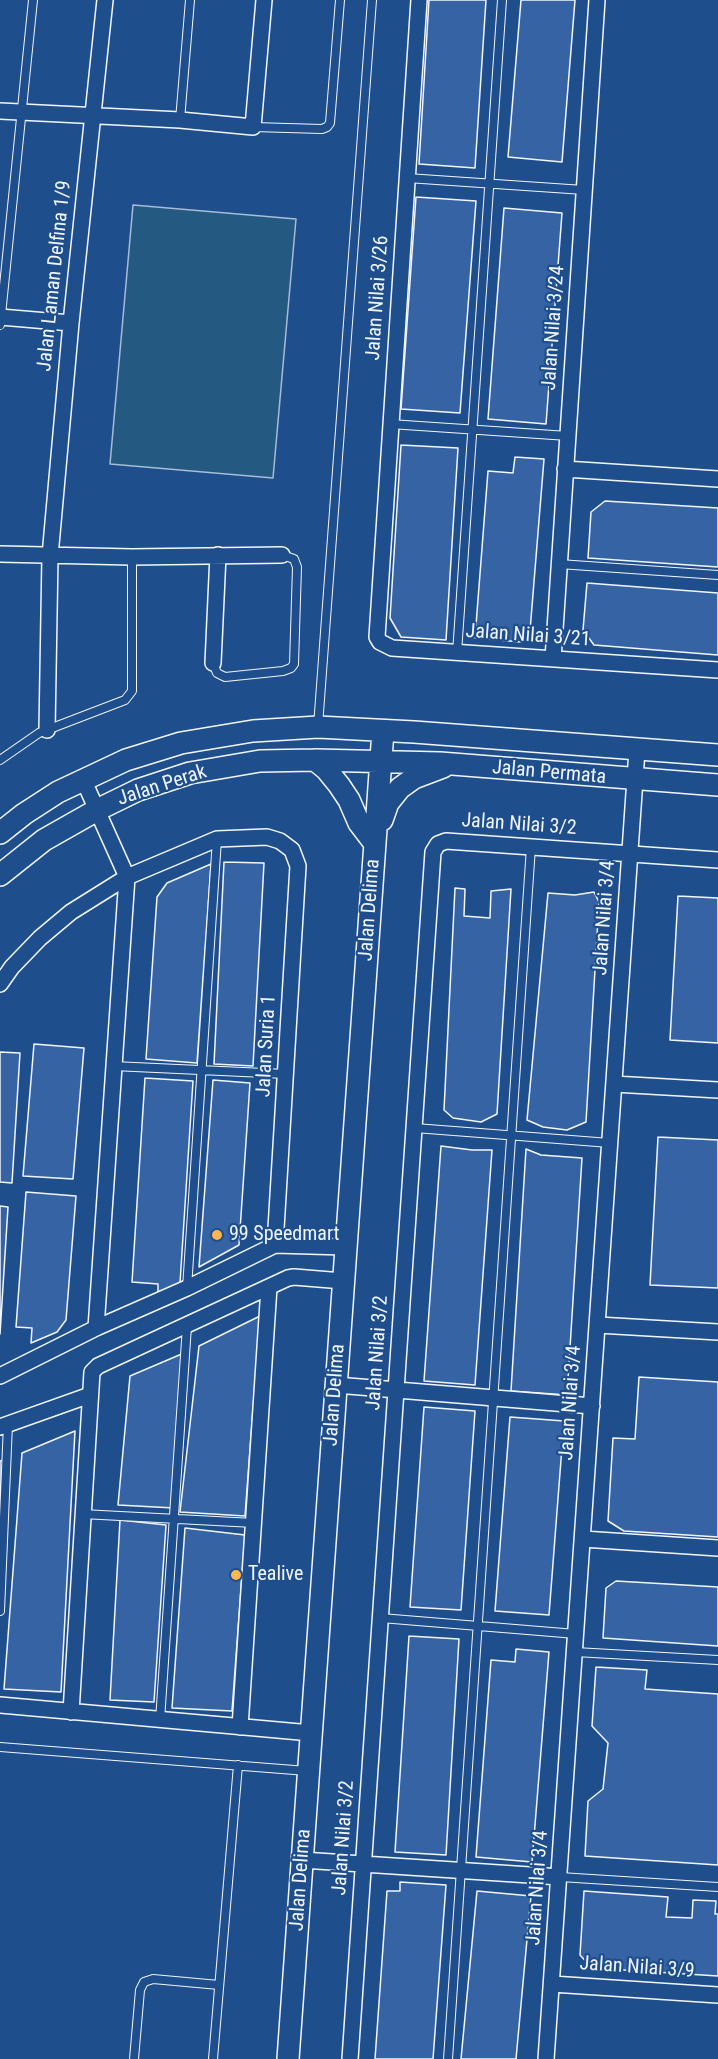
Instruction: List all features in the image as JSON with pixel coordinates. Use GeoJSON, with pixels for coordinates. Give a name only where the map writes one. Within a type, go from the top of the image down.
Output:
{"type":"FeatureCollection","features":[{"type":"Feature","properties":{"kind":"main road","name":"Jalan Perak"},"geometry":{"type":"LineString","coordinates":[[0,832],[24,814],[83,779],[126,760],[181,744],[253,731],[318,727],[383,731]]}},
{"type":"Feature","properties":{"kind":"main road","name":"Jalan Permata"},"geometry":{"type":"LineString","coordinates":[[383,731],[718,755]]}},
{"type":"Feature","properties":{"kind":"main road","name":"Jalan Delima"},"geometry":{"type":"LineString","coordinates":[[288,2059],[383,731]]}},
{"type":"Feature","properties":{"kind":"main road"},"geometry":{"type":"LineString","coordinates":[[315,760],[339,785],[349,800],[359,824],[375,844]]}},
{"type":"Feature","properties":{"kind":"main road","name":"Jalan Perak"},"geometry":{"type":"LineString","coordinates":[[0,875],[44,840],[97,810],[138,790],[190,773],[260,761],[381,762]]}},
{"type":"Feature","properties":{"kind":"main road","name":"Jalan Permata"},"geometry":{"type":"LineString","coordinates":[[381,762],[718,785]]}},
{"type":"Feature","properties":{"kind":"main road"},"geometry":{"type":"LineString","coordinates":[[375,844],[388,803],[400,788],[414,778],[451,765]]}},
{"type":"Feature","properties":{"kind":"street","name":"Jalan Laman Delfina 1/9"},"geometry":{"type":"LineString","coordinates":[[47,730],[50,556],[71,323],[105,0]]}},
{"type":"Feature","properties":{"kind":"street"},"geometry":{"type":"LineString","coordinates":[[0,111],[180,120],[253,127],[264,0]]}},
{"type":"Feature","properties":{"kind":"street","name":"Jalan Nilai 3/26"},"geometry":{"type":"LineString","coordinates":[[378,599],[419,0]]}},
{"type":"Feature","properties":{"kind":"street","name":"Jalan Nilai 3/24"},"geometry":{"type":"LineString","coordinates":[[553,659],[597,0]]}},
{"type":"Feature","properties":{"kind":"street"},"geometry":{"type":"LineString","coordinates":[[0,320],[71,323]]}},
{"type":"Feature","properties":{"kind":"street"},"geometry":{"type":"LineString","coordinates":[[565,469],[718,479]]}},
{"type":"Feature","properties":{"kind":"street"},"geometry":{"type":"LineString","coordinates":[[0,554],[132,557],[282,555]]}},
{"type":"Feature","properties":{"kind":"street"},"geometry":{"type":"LineString","coordinates":[[213,663],[218,555]]}},
{"type":"Feature","properties":{"kind":"street","name":"Jalan Nilai 3/21"},"geometry":{"type":"LineString","coordinates":[[378,599],[377,637],[385,646],[457,653],[718,670]]}},
{"type":"Feature","properties":{"kind":"street","name":"Jalan Nilai 3/4"},"geometry":{"type":"LineString","coordinates":[[546,2059],[637,750]]}},
{"type":"Feature","properties":{"kind":"street"},"geometry":{"type":"LineString","coordinates":[[83,779],[127,877],[96,1328]]}},
{"type":"Feature","properties":{"kind":"street","name":"Jalan Suria 1"},"geometry":{"type":"LineString","coordinates":[[217,839],[267,837],[280,841],[292,850],[298,866],[275,1245]]}},
{"type":"Feature","properties":{"kind":"street"},"geometry":{"type":"LineString","coordinates":[[0,984],[12,967],[40,938],[71,912],[127,877],[217,839]]}},
{"type":"Feature","properties":{"kind":"street","name":"Jalan Nilai 3/2"},"geometry":{"type":"LineString","coordinates":[[350,2059],[435,848],[441,842],[446,841],[718,860]]}},
{"type":"Feature","properties":{"kind":"street"},"geometry":{"type":"LineString","coordinates":[[614,1084],[718,1090]]}},
{"type":"Feature","properties":{"kind":"street"},"geometry":{"type":"LineString","coordinates":[[0,1376],[96,1328],[187,1288],[275,1245],[345,1247]]}},
{"type":"Feature","properties":{"kind":"street"},"geometry":{"type":"LineString","coordinates":[[71,1712],[91,1376],[94,1369],[294,1277],[343,1281]]}},
{"type":"Feature","properties":{"kind":"street"},"geometry":{"type":"LineString","coordinates":[[240,1727],[269,1287]]}},
{"type":"Feature","properties":{"kind":"street"},"geometry":{"type":"LineString","coordinates":[[598,1325],[718,1332]]}},
{"type":"Feature","properties":{"kind":"street"},"geometry":{"type":"LineString","coordinates":[[336,1385],[592,1406]]}},
{"type":"Feature","properties":{"kind":"street"},"geometry":{"type":"LineString","coordinates":[[4,1426],[90,1395]]}},
{"type":"Feature","properties":{"kind":"street"},"geometry":{"type":"LineString","coordinates":[[583,1539],[718,1548]]}},
{"type":"Feature","properties":{"kind":"street"},"geometry":{"type":"LineString","coordinates":[[0,1705],[311,1733]]}},
{"type":"Feature","properties":{"kind":"street"},"geometry":{"type":"LineString","coordinates":[[302,1860],[560,1877]]}},
{"type":"Feature","properties":{"kind":"street","name":"Jalan Nilai 3/9"},"geometry":{"type":"LineString","coordinates":[[552,1984],[718,1995]]}},
{"type":"Feature","properties":{"kind":"lane"},"geometry":{"type":"LineString","coordinates":[[0,320],[33,0]]}},
{"type":"Feature","properties":{"kind":"lane"},"geometry":{"type":"LineString","coordinates":[[180,120],[190,0]]}},
{"type":"Feature","properties":{"kind":"lane"},"geometry":{"type":"LineString","coordinates":[[253,127],[322,129],[330,123],[340,0]]}},
{"type":"Feature","properties":{"kind":"lane"},"geometry":{"type":"LineString","coordinates":[[318,727],[372,0]]}},
{"type":"Feature","properties":{"kind":"lane"},"geometry":{"type":"LineString","coordinates":[[457,653],[502,0]]}},
{"type":"Feature","properties":{"kind":"lane"},"geometry":{"type":"LineString","coordinates":[[407,178],[584,190]]}},
{"type":"Feature","properties":{"kind":"lane"},"geometry":{"type":"LineString","coordinates":[[390,424],[568,436]]}},
{"type":"Feature","properties":{"kind":"lane"},"geometry":{"type":"LineString","coordinates":[[213,663],[217,673],[225,676],[283,671],[294,664],[297,567],[294,559],[282,555]]}},
{"type":"Feature","properties":{"kind":"lane"},"geometry":{"type":"LineString","coordinates":[[0,760],[39,733],[125,700],[132,691],[132,557]]}},
{"type":"Feature","properties":{"kind":"lane"},"geometry":{"type":"LineString","coordinates":[[559,564],[718,575]]}},
{"type":"Feature","properties":{"kind":"lane"},"geometry":{"type":"LineString","coordinates":[[187,1288],[217,839]]}},
{"type":"Feature","properties":{"kind":"lane"},"geometry":{"type":"LineString","coordinates":[[448,2059],[531,847]]}},
{"type":"Feature","properties":{"kind":"lane"},"geometry":{"type":"LineString","coordinates":[[113,1066],[286,1074]]}},
{"type":"Feature","properties":{"kind":"lane"},"geometry":{"type":"LineString","coordinates":[[415,1128],[610,1143]]}},
{"type":"Feature","properties":{"kind":"lane"},"geometry":{"type":"LineString","coordinates":[[160,1720],[187,1326]]}},
{"type":"Feature","properties":{"kind":"lane"},"geometry":{"type":"LineString","coordinates":[[0,1611],[4,1426]]}},
{"type":"Feature","properties":{"kind":"lane"},"geometry":{"type":"LineString","coordinates":[[82,1514],[254,1523]]}},
{"type":"Feature","properties":{"kind":"lane"},"geometry":{"type":"LineString","coordinates":[[381,1618],[478,1624],[576,1634]]}},
{"type":"Feature","properties":{"kind":"lane"},"geometry":{"type":"LineString","coordinates":[[575,1652],[718,1660]]}},
{"type":"Feature","properties":{"kind":"lane"},"geometry":{"type":"LineString","coordinates":[[0,1747],[308,1771]]}},
{"type":"Feature","properties":{"kind":"lane"},"geometry":{"type":"LineString","coordinates":[[213,2059],[238,1766]]}},
{"type":"Feature","properties":{"kind":"lane"},"geometry":{"type":"LineString","coordinates":[[560,1877],[718,1887]]}},
{"type":"Feature","properties":{"kind":"lane"},"geometry":{"type":"LineString","coordinates":[[134,2059],[140,1990],[144,1982],[153,1979],[219,1985]]}},
{"type":"Feature","properties":{"kind":"shaded area"},"geometry":{"type":"Polygon","coordinates":[[[133,205],[296,219],[273,478],[110,464],[133,205]]]}},
{"type":"Feature","properties":{"kind":"building"},"geometry":{"type":"Polygon","coordinates":[[[429,0],[486,0],[475,168],[419,164],[429,0]]]}},
{"type":"Feature","properties":{"kind":"building"},"geometry":{"type":"Polygon","coordinates":[[[521,0],[575,0],[562,162],[508,157],[521,0]]]}},
{"type":"Feature","properties":{"kind":"building"},"geometry":{"type":"Polygon","coordinates":[[[416,197],[476,201],[460,413],[401,409],[416,197]]]}},
{"type":"Feature","properties":{"kind":"building"},"geometry":{"type":"Polygon","coordinates":[[[504,208],[562,213],[546,424],[488,419],[504,208]]]}},
{"type":"Feature","properties":{"kind":"building"},"geometry":{"type":"Polygon","coordinates":[[[401,445],[458,448],[446,640],[401,637],[390,618],[401,445]]]}},
{"type":"Feature","properties":{"kind":"building"},"geometry":{"type":"Polygon","coordinates":[[[515,457],[544,459],[530,631],[521,642],[475,638],[488,471],[513,473],[515,457]]]}},
{"type":"Feature","properties":{"kind":"building"},"geometry":{"type":"Polygon","coordinates":[[[605,501],[718,508],[718,567],[588,558],[591,512],[605,501]]]}},
{"type":"Feature","properties":{"kind":"building"},"geometry":{"type":"Polygon","coordinates":[[[587,583],[718,593],[718,655],[594,645],[583,630],[587,583]]]}},
{"type":"Feature","properties":{"kind":"building"},"geometry":{"type":"Polygon","coordinates":[[[224,862],[264,863],[253,1066],[214,1064],[224,862]]]}},
{"type":"Feature","properties":{"kind":"building"},"geometry":{"type":"Polygon","coordinates":[[[211,864],[197,1063],[146,1059],[157,897],[167,883],[211,864]]]}},
{"type":"Feature","properties":{"kind":"building"},"geometry":{"type":"Polygon","coordinates":[[[455,888],[465,889],[464,916],[490,918],[491,891],[511,889],[497,1114],[481,1122],[453,1118],[444,1110],[455,888]]]}},
{"type":"Feature","properties":{"kind":"building"},"geometry":{"type":"Polygon","coordinates":[[[594,892],[599,902],[586,1122],[567,1130],[543,1127],[527,1120],[548,893],[575,895],[594,892]]]}},
{"type":"Feature","properties":{"kind":"building"},"geometry":{"type":"Polygon","coordinates":[[[678,896],[718,898],[718,1043],[670,1040],[678,896]]]}},
{"type":"Feature","properties":{"kind":"building"},"geometry":{"type":"Polygon","coordinates":[[[34,1044],[84,1048],[73,1179],[23,1176],[34,1044]]]}},
{"type":"Feature","properties":{"kind":"building"},"geometry":{"type":"Polygon","coordinates":[[[0,1052],[20,1053],[12,1183],[0,1182],[0,1052]]]}},
{"type":"Feature","properties":{"kind":"building"},"geometry":{"type":"Polygon","coordinates":[[[145,1078],[193,1081],[180,1283],[158,1295],[158,1284],[132,1282],[145,1078]]]}},
{"type":"Feature","properties":{"kind":"building"},"geometry":{"type":"Polygon","coordinates":[[[213,1080],[250,1083],[239,1245],[199,1267],[213,1080]]]}},
{"type":"Feature","properties":{"kind":"building"},"geometry":{"type":"Polygon","coordinates":[[[658,1137],[718,1140],[718,1288],[650,1285],[658,1137]]]}},
{"type":"Feature","properties":{"kind":"building"},"geometry":{"type":"Polygon","coordinates":[[[441,1146],[492,1150],[475,1385],[424,1381],[441,1146]]]}},
{"type":"Feature","properties":{"kind":"building"},"geometry":{"type":"Polygon","coordinates":[[[526,1149],[541,1155],[582,1158],[567,1395],[511,1391],[526,1149]]]}},
{"type":"Feature","properties":{"kind":"building"},"geometry":{"type":"Polygon","coordinates":[[[26,1192],[76,1196],[66,1320],[57,1332],[31,1343],[32,1328],[16,1327],[26,1192]]]}},
{"type":"Feature","properties":{"kind":"building"},"geometry":{"type":"Polygon","coordinates":[[[0,1206],[8,1207],[0,1334],[0,1206]]]}},
{"type":"Feature","properties":{"kind":"building"},"geometry":{"type":"Polygon","coordinates":[[[260,1316],[245,1516],[180,1512],[199,1346],[260,1316]]]}},
{"type":"Feature","properties":{"kind":"building"},"geometry":{"type":"Polygon","coordinates":[[[184,1353],[174,1508],[118,1505],[130,1376],[184,1353]]]}},
{"type":"Feature","properties":{"kind":"building"},"geometry":{"type":"Polygon","coordinates":[[[639,1377],[718,1382],[718,1537],[624,1531],[608,1521],[613,1438],[635,1439],[639,1377]]]}},
{"type":"Feature","properties":{"kind":"building"},"geometry":{"type":"Polygon","coordinates":[[[424,1407],[475,1411],[461,1610],[410,1607],[424,1407]]]}},
{"type":"Feature","properties":{"kind":"building"},"geometry":{"type":"Polygon","coordinates":[[[510,1417],[564,1421],[549,1615],[495,1611],[510,1417]]]}},
{"type":"Feature","properties":{"kind":"building"},"geometry":{"type":"Polygon","coordinates":[[[75,1431],[61,1692],[4,1689],[22,1453],[75,1431]]]}},
{"type":"Feature","properties":{"kind":"building"},"geometry":{"type":"Polygon","coordinates":[[[3,1460],[0,1513],[0,1461],[3,1460]]]}},
{"type":"Feature","properties":{"kind":"building"},"geometry":{"type":"Polygon","coordinates":[[[120,1520],[166,1525],[154,1702],[110,1700],[120,1520]]]}},
{"type":"Feature","properties":{"kind":"building"},"geometry":{"type":"Polygon","coordinates":[[[185,1528],[245,1535],[232,1711],[172,1708],[185,1528]]]}},
{"type":"Feature","properties":{"kind":"building"},"geometry":{"type":"Polygon","coordinates":[[[616,1581],[718,1587],[718,1646],[603,1638],[606,1588],[616,1581]]]}},
{"type":"Feature","properties":{"kind":"building"},"geometry":{"type":"Polygon","coordinates":[[[409,1636],[459,1639],[446,1855],[395,1852],[409,1636]]]}},
{"type":"Feature","properties":{"kind":"building"},"geometry":{"type":"Polygon","coordinates":[[[516,1649],[549,1652],[532,1862],[476,1857],[491,1660],[515,1662],[516,1649]]]}},
{"type":"Feature","properties":{"kind":"building"},"geometry":{"type":"Polygon","coordinates":[[[596,1667],[647,1670],[645,1689],[718,1694],[718,1865],[585,1856],[588,1801],[603,1789],[608,1743],[592,1726],[596,1667]]]}},
{"type":"Feature","properties":{"kind":"building"},"geometry":{"type":"Polygon","coordinates":[[[400,1882],[446,1885],[433,2059],[375,2059],[387,1891],[400,1891],[400,1882]]]}},
{"type":"Feature","properties":{"kind":"building"},"geometry":{"type":"Polygon","coordinates":[[[477,1891],[531,1896],[516,2059],[461,2059],[477,1891]]]}},
{"type":"Feature","properties":{"kind":"building"},"geometry":{"type":"Polygon","coordinates":[[[584,1891],[668,1897],[666,1917],[692,1918],[693,1900],[716,1901],[718,1976],[592,1968],[580,1955],[584,1891]]]}},
{"type":"Feature","properties":{"kind":"place","name":"99 Speedmart"},"geometry":{"type":"Point","coordinates":[217,1235]}},
{"type":"Feature","properties":{"kind":"place","name":"Tealive"},"geometry":{"type":"Point","coordinates":[236,1575]}}]}
